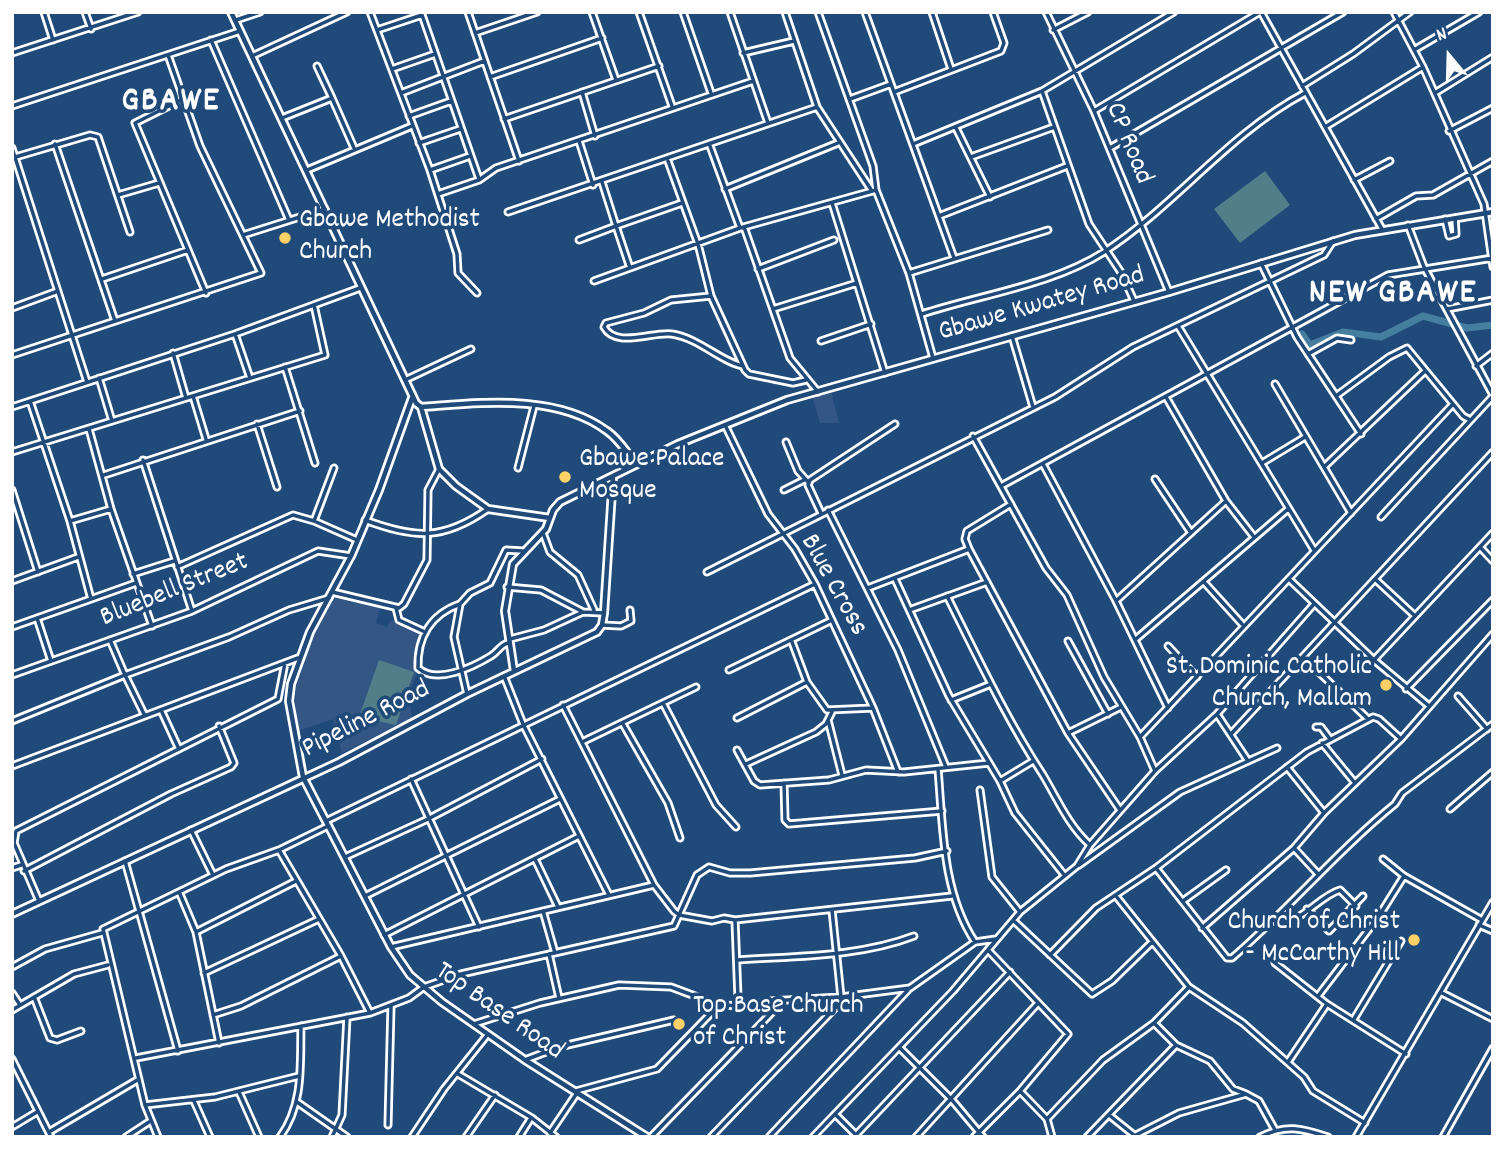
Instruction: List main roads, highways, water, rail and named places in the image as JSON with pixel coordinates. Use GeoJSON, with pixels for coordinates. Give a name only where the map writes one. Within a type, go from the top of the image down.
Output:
{"type":"FeatureCollection","features":[{"type":"Feature","properties":{"kind":"waterway"},"geometry":{"type":"LineString","coordinates":[[1302,334],[1310,345],[1343,332],[1381,337],[1423,316],[1467,328],[1493,325]]}},
{"type":"Feature","properties":{"kind":"place","name":"Gbawe Methodist Church"},"geometry":{"type":"Point","coordinates":[285,238]}},
{"type":"Feature","properties":{"kind":"place","name":"Gbawe Palace Mosque"},"geometry":{"type":"Point","coordinates":[565,477]}},
{"type":"Feature","properties":{"kind":"place","name":"St. Dominic Catholic Church, Mallam"},"geometry":{"type":"Point","coordinates":[1386,685]}},
{"type":"Feature","properties":{"kind":"place","name":"Church of Christ - McCarthy Hill"},"geometry":{"type":"Point","coordinates":[1414,940]}},
{"type":"Feature","properties":{"kind":"place","name":"Top Base Church of Christ"},"geometry":{"type":"Point","coordinates":[679,1024]}},
{"type":"Feature","properties":{"kind":"district","name":"GBAWE"},"geometry":{"type":"Point","coordinates":[171,104]}},
{"type":"Feature","properties":{"kind":"district","name":"NEW GBAWE"},"geometry":{"type":"Point","coordinates":[1393,296]}}]}
